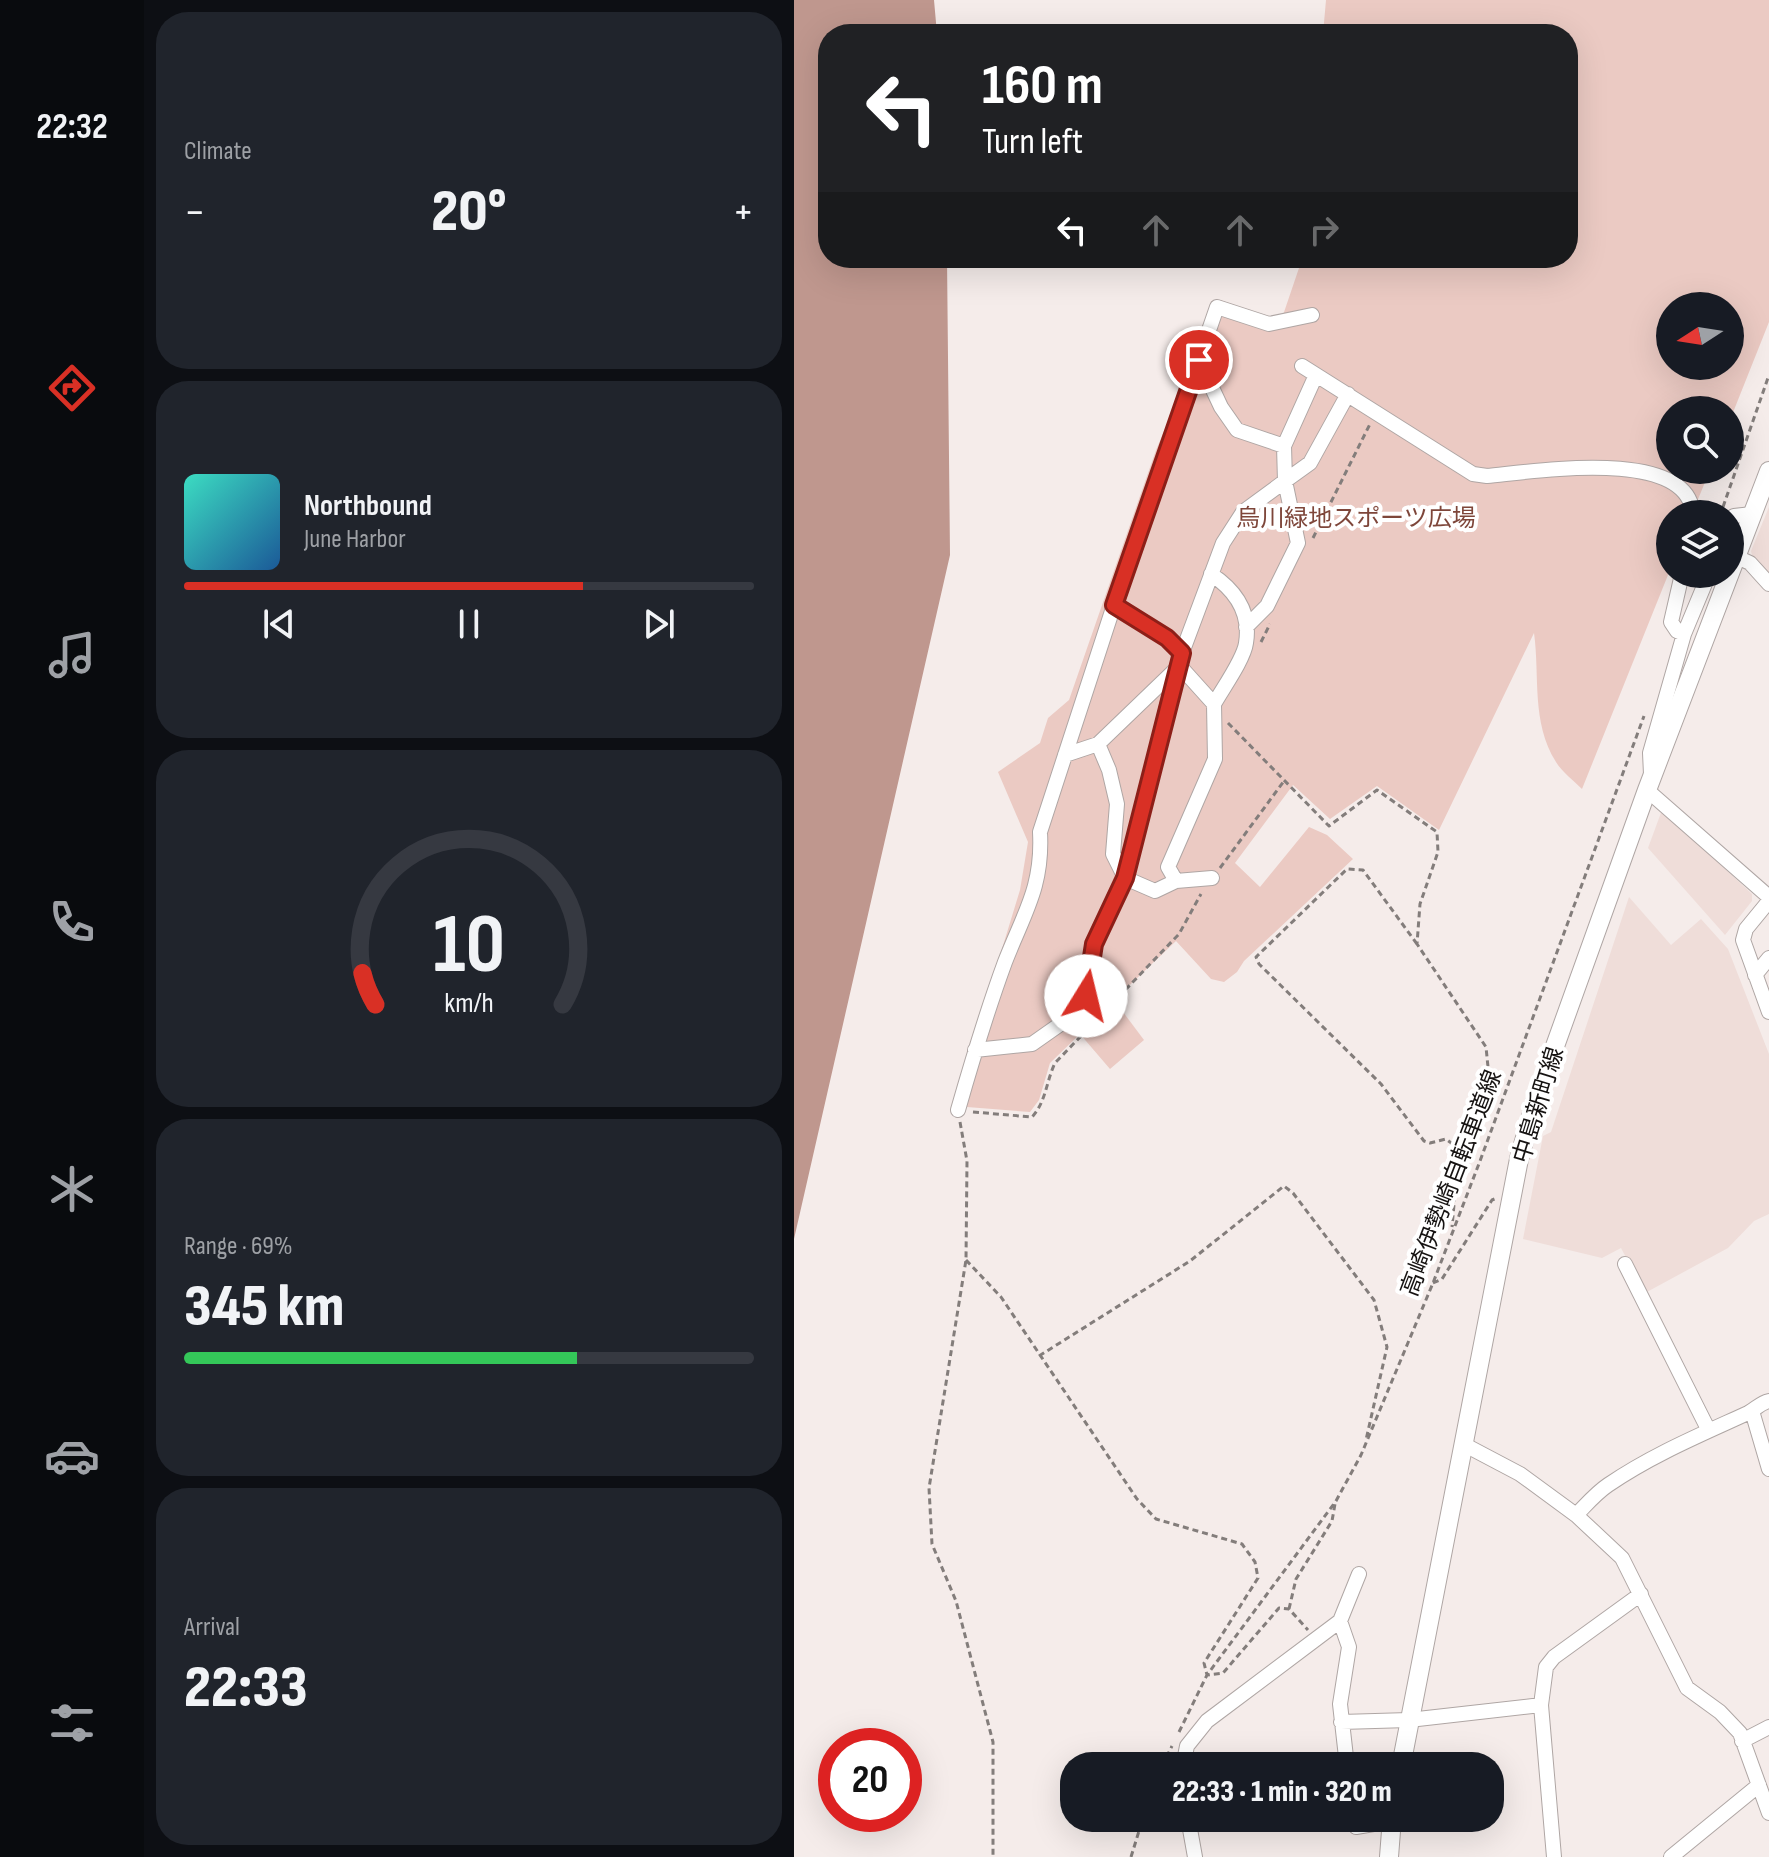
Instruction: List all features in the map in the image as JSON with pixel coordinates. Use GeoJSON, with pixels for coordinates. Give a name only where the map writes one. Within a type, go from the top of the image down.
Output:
{"type":"FeatureCollection","features":[{"type":"Feature","properties":{"kind":"main road","name":"中島新町線"},"geometry":{"type":"LineString","coordinates":[[1744,537],[1769,474]]}},
{"type":"Feature","properties":{"kind":"main road","name":"中島新町線"},"geometry":{"type":"LineString","coordinates":[[1403,1752],[1519,1159],[1536,1099],[1649,785],[1725,588]]}},
{"type":"Feature","properties":{"kind":"main road"},"geometry":{"type":"LineString","coordinates":[[1389,1857],[1390,1832]]}},
{"type":"Feature","properties":{"kind":"street"},"geometry":{"type":"LineString","coordinates":[[958,1110],[1006,960],[1034,896],[1041,860],[1040,832],[1217,307],[1269,324],[1312,315]]}},
{"type":"Feature","properties":{"kind":"street"},"geometry":{"type":"LineString","coordinates":[[1199,360],[1221,407],[1237,430],[1284,446]]}},
{"type":"Feature","properties":{"kind":"street"},"geometry":{"type":"LineString","coordinates":[[1302,366],[1473,474],[1487,476],[1604,468],[1634,470],[1668,479],[1690,500]]}},
{"type":"Feature","properties":{"kind":"street"},"geometry":{"type":"LineString","coordinates":[[1246,627],[1267,606],[1298,543],[1285,481],[1284,446],[1316,375]]}},
{"type":"Feature","properties":{"kind":"street"},"geometry":{"type":"LineString","coordinates":[[975,1050],[1032,1044],[1059,1025],[1086,996],[1094,944],[1125,878],[1179,662],[1223,543],[1243,512],[1310,463],[1348,394]]}},
{"type":"Feature","properties":{"kind":"street"},"geometry":{"type":"LineString","coordinates":[[1744,515],[1752,514]]}},
{"type":"Feature","properties":{"kind":"street"},"geometry":{"type":"LineString","coordinates":[[1744,560],[1769,584]]}},
{"type":"Feature","properties":{"kind":"street"},"geometry":{"type":"LineString","coordinates":[[1176,881],[1168,867],[1215,759],[1219,710],[1246,645],[1241,607],[1231,587],[1211,574]]}},
{"type":"Feature","properties":{"kind":"street"},"geometry":{"type":"LineString","coordinates":[[1679,588],[1671,622],[1677,631],[1684,634]]}},
{"type":"Feature","properties":{"kind":"street"},"geometry":{"type":"LineString","coordinates":[[1703,588],[1684,634],[1650,753],[1649,785],[1767,891],[1743,940],[1755,975],[1765,989],[1769,1012]]}},
{"type":"Feature","properties":{"kind":"street"},"geometry":{"type":"LineString","coordinates":[[1114,605],[1167,638],[1179,662],[1219,710]]}},
{"type":"Feature","properties":{"kind":"street"},"geometry":{"type":"LineString","coordinates":[[1065,755],[1098,744],[1179,662]]}},
{"type":"Feature","properties":{"kind":"street"},"geometry":{"type":"LineString","coordinates":[[1098,744],[1109,770],[1117,804],[1113,854],[1125,878],[1155,891],[1176,881],[1212,878]]}},
{"type":"Feature","properties":{"kind":"street"},"geometry":{"type":"LineString","coordinates":[[1755,975],[1769,958]]}},
{"type":"Feature","properties":{"kind":"street"},"geometry":{"type":"LineString","coordinates":[[1625,1264],[1708,1429]]}},
{"type":"Feature","properties":{"kind":"street"},"geometry":{"type":"LineString","coordinates":[[1576,1515],[1606,1486],[1708,1429],[1769,1401]]}},
{"type":"Feature","properties":{"kind":"street"},"geometry":{"type":"LineString","coordinates":[[1752,1411],[1769,1469]]}},
{"type":"Feature","properties":{"kind":"street"},"geometry":{"type":"LineString","coordinates":[[1465,1445],[1520,1474],[1576,1515],[1622,1558],[1687,1688],[1720,1712],[1740,1733],[1769,1813]]}},
{"type":"Feature","properties":{"kind":"street"},"geometry":{"type":"LineString","coordinates":[[1186,1752],[1207,1721],[1340,1621],[1359,1574]]}},
{"type":"Feature","properties":{"kind":"street"},"geometry":{"type":"LineString","coordinates":[[1554,1857],[1541,1705],[1546,1667],[1554,1657],[1641,1594]]}},
{"type":"Feature","properties":{"kind":"street"},"geometry":{"type":"LineString","coordinates":[[1340,1621],[1349,1647],[1340,1704],[1345,1752]]}},
{"type":"Feature","properties":{"kind":"street"},"geometry":{"type":"LineString","coordinates":[[1341,1722],[1409,1720],[1541,1705]]}},
{"type":"Feature","properties":{"kind":"street"},"geometry":{"type":"LineString","coordinates":[[1742,1741],[1769,1727]]}},
{"type":"Feature","properties":{"kind":"street"},"geometry":{"type":"LineString","coordinates":[[1671,1857],[1759,1785]]}},
{"type":"Feature","properties":{"kind":"street"},"geometry":{"type":"LineString","coordinates":[[1191,1832],[1195,1857]]}},
{"type":"Feature","properties":{"kind":"path"},"geometry":{"type":"LineString","coordinates":[[1725,500],[1769,375]]}},
{"type":"Feature","properties":{"kind":"path"},"geometry":{"type":"LineString","coordinates":[[1307,551],[1376,412]]}},
{"type":"Feature","properties":{"kind":"path"},"geometry":{"type":"LineString","coordinates":[[1258,648],[1272,620]]}},
{"type":"Feature","properties":{"kind":"path"},"geometry":{"type":"LineString","coordinates":[[1219,710],[1235,734],[1329,826],[1377,790],[1437,832],[1438,852],[1420,904],[1417,944]]}},
{"type":"Feature","properties":{"kind":"path","name":"高崎伊勢崎自転車道線"},"geometry":{"type":"LineString","coordinates":[[1169,1752],[1207,1675],[1336,1501],[1363,1450],[1480,1161],[1645,714]]}},
{"type":"Feature","properties":{"kind":"path"},"geometry":{"type":"LineString","coordinates":[[993,1857],[993,1742],[956,1601],[932,1544],[929,1488],[966,1260],[967,1161],[958,1110],[1032,1117],[1043,1105],[1047,1080],[1055,1063],[1179,934],[1212,878],[1284,781]]}},
{"type":"Feature","properties":{"kind":"path"},"geometry":{"type":"LineString","coordinates":[[1452,1231],[1459,1149],[1488,1067],[1486,1047],[1363,870],[1347,869],[1256,957],[1259,964],[1381,1084],[1424,1141],[1430,1143],[1446,1139],[1459,1149]]}},
{"type":"Feature","properties":{"kind":"path"},"geometry":{"type":"LineString","coordinates":[[1039,1356],[1190,1261],[1284,1186],[1293,1193],[1374,1300],[1387,1347],[1363,1450]]}},
{"type":"Feature","properties":{"kind":"path"},"geometry":{"type":"LineString","coordinates":[[1433,1283],[1442,1279],[1492,1200],[1512,1196]]}},
{"type":"Feature","properties":{"kind":"path"},"geometry":{"type":"LineString","coordinates":[[966,1260],[1001,1297],[1137,1499],[1156,1519],[1242,1544],[1255,1562],[1258,1578],[1204,1663],[1207,1675],[1223,1673],[1279,1608],[1289,1609],[1316,1639]]}},
{"type":"Feature","properties":{"kind":"path"},"geometry":{"type":"LineString","coordinates":[[1289,1609],[1296,1579],[1332,1521],[1336,1501]]}},
{"type":"Feature","properties":{"kind":"path"},"geometry":{"type":"LineString","coordinates":[[1131,1857],[1139,1832]]}},
{"type":"Feature","properties":{"kind":"shaded area"},"geometry":{"type":"Polygon","coordinates":[[[794,0],[934,0],[936,24],[818,24],[818,268],[947,268],[950,555],[794,1239],[794,0]]]}},
{"type":"Feature","properties":{"kind":"shaded area"},"geometry":{"type":"Polygon","coordinates":[[[1769,507],[1769,576],[1753,559],[1751,551],[1769,507]]]}},
{"type":"Feature","properties":{"kind":"shaded area"},"geometry":{"type":"Polygon","coordinates":[[[1662,810],[1752,894],[1752,901],[1725,935],[1648,848],[1662,810]]]}},
{"type":"Feature","properties":{"kind":"shaded area"},"geometry":{"type":"Polygon","coordinates":[[[1629,897],[1671,945],[1701,919],[1728,949],[1769,1054],[1769,1214],[1754,1221],[1728,1248],[1645,1293],[1621,1248],[1602,1258],[1523,1239],[1543,1136],[1551,1132],[1629,897]]]}},
{"type":"Feature","properties":{"kind":"green space","name":"烏川緑地スポーツ広場"},"geometry":{"type":"Polygon","coordinates":[[[1326,0],[1769,0],[1769,322],[1740,396],[1656,396],[1656,484],[1704,484],[1698,500],[1656,500],[1656,588],[1663,588],[1582,789],[1556,762],[1543,731],[1534,633],[1439,830],[1377,786],[1330,819],[1293,785],[1235,863],[1260,887],[1309,827],[1327,835],[1353,859],[1244,961],[1237,972],[1224,982],[1211,979],[1176,941],[1114,1000],[1144,1040],[1110,1069],[1080,1034],[1050,1063],[1039,1100],[1030,1112],[954,1106],[1020,890],[1028,842],[998,772],[1040,743],[1048,718],[1069,700],[1156,450],[1220,300],[1281,321],[1299,268],[1578,268],[1578,24],[1324,24],[1326,0]]]}},
{"type":"Feature","properties":{"kind":"route"},"geometry":{"type":"LineString","coordinates":[[1086,996],[1094,944],[1125,878],[1182,653],[1167,638],[1114,605],[1199,360]]}}]}
